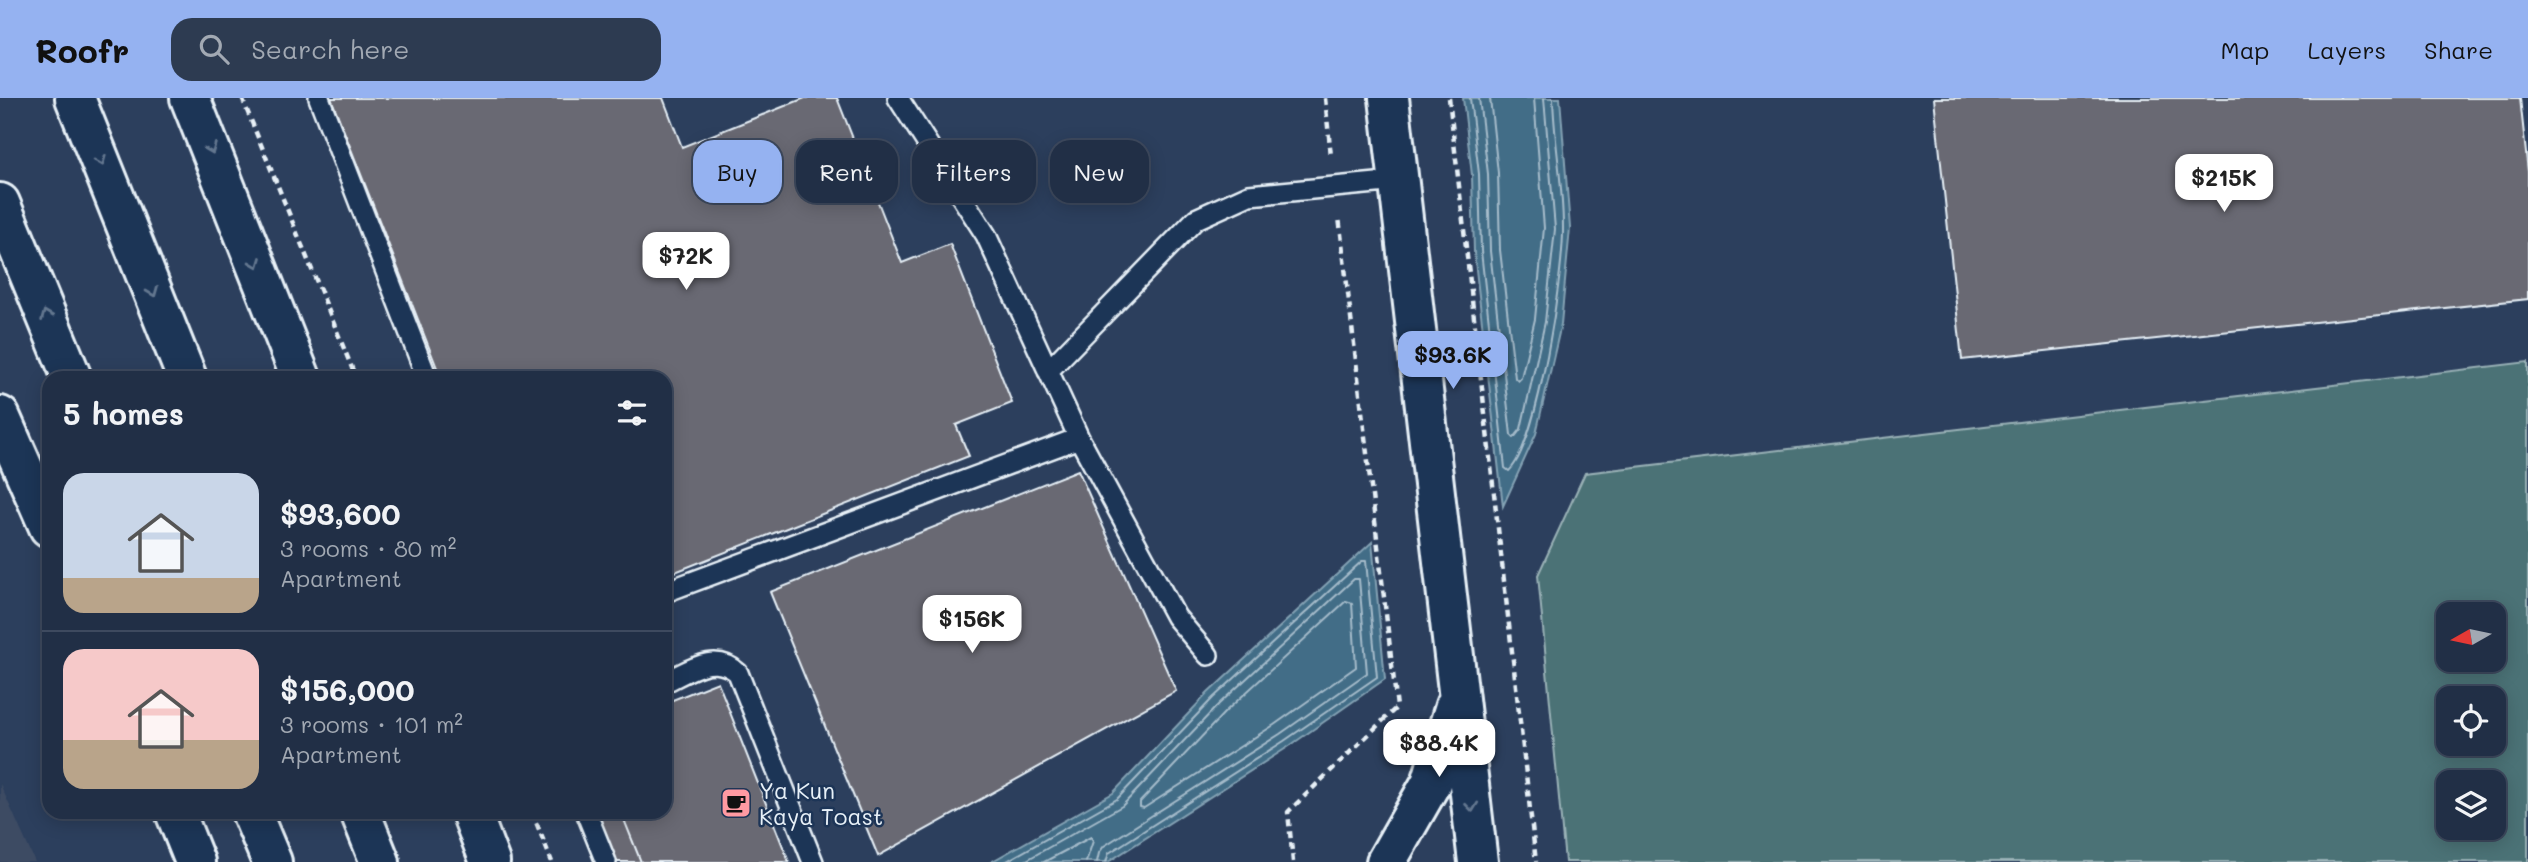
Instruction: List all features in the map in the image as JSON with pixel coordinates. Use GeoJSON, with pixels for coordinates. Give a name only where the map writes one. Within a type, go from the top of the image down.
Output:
{"type":"FeatureCollection","features":[{"type":"Feature","properties":{"kind":"main road"},"geometry":{"type":"LineString","coordinates":[[75,98],[184,371]]}},
{"type":"Feature","properties":{"kind":"main road"},"geometry":{"type":"LineString","coordinates":[[190,98],[298,371]]}},
{"type":"Feature","properties":{"kind":"main road"},"geometry":{"type":"LineString","coordinates":[[1389,98],[1478,862]]}},
{"type":"Feature","properties":{"kind":"main road"},"geometry":{"type":"LineString","coordinates":[[0,203],[69,371]]}},
{"type":"Feature","properties":{"kind":"main road"},"geometry":{"type":"LineString","coordinates":[[0,416],[42,511]]}},
{"type":"Feature","properties":{"kind":"main road"},"geometry":{"type":"LineString","coordinates":[[1386,862],[1431,783],[1460,690]]}},
{"type":"Feature","properties":{"kind":"main road"},"geometry":{"type":"LineString","coordinates":[[178,819],[195,862]]}},
{"type":"Feature","properties":{"kind":"main road"},"geometry":{"type":"LineString","coordinates":[[254,819],[272,862]]}},
{"type":"Feature","properties":{"kind":"main road"},"geometry":{"type":"LineString","coordinates":[[363,819],[380,862]]}},
{"type":"Feature","properties":{"kind":"main road"},"geometry":{"type":"LineString","coordinates":[[474,819],[490,862]]}},
{"type":"Feature","properties":{"kind":"lane"},"geometry":{"type":"LineString","coordinates":[[319,98],[424,371]]}},
{"type":"Feature","properties":{"kind":"lane"},"geometry":{"type":"LineString","coordinates":[[898,98],[986,235],[1079,438],[1176,617],[1208,655]]}},
{"type":"Feature","properties":{"kind":"lane"},"geometry":{"type":"LineString","coordinates":[[1048,371],[1196,219],[1250,195],[1398,181]]}},
{"type":"Feature","properties":{"kind":"lane"},"geometry":{"type":"LineString","coordinates":[[672,589],[1079,438]]}},
{"type":"Feature","properties":{"kind":"lane"},"geometry":{"type":"LineString","coordinates":[[672,679],[716,661],[725,663],[738,673],[813,862]]}},
{"type":"Feature","properties":{"kind":"lane"},"geometry":{"type":"LineString","coordinates":[[589,819],[606,862]]}},
{"type":"Feature","properties":{"kind":"path"},"geometry":{"type":"LineString","coordinates":[[242,98],[353,371]]}},
{"type":"Feature","properties":{"kind":"path"},"geometry":{"type":"LineString","coordinates":[[1293,862],[1288,812],[1397,706],[1325,98]]}},
{"type":"Feature","properties":{"kind":"path"},"geometry":{"type":"LineString","coordinates":[[1449,98],[1536,862]]}},
{"type":"Feature","properties":{"kind":"path"},"geometry":{"type":"LineString","coordinates":[[535,819],[552,862]]}},
{"type":"Feature","properties":{"kind":"shaded area"},"geometry":{"type":"Polygon","coordinates":[[[0,784],[35,862],[0,862],[0,784]]]}},
{"type":"Feature","properties":{"kind":"green space"},"geometry":{"type":"Polygon","coordinates":[[[2528,362],[2528,862],[1565,862],[1538,575],[1585,473],[2528,362]]]}},
{"type":"Feature","properties":{"kind":"water"},"geometry":{"type":"Polygon","coordinates":[[[1463,98],[1560,98],[1570,228],[1561,324],[1536,434],[1503,506],[1474,252],[1472,175],[1463,98]]]}},
{"type":"Feature","properties":{"kind":"water"},"geometry":{"type":"Polygon","coordinates":[[[1372,542],[1385,679],[1288,747],[1108,862],[991,862],[1113,793],[1208,693],[1372,542]]]}},
{"type":"Feature","properties":{"kind":"building"},"geometry":{"type":"Polygon","coordinates":[[[331,98],[663,98],[682,147],[693,143],[693,203],[782,203],[782,140],[700,140],[805,98],[837,98],[854,140],[796,140],[796,203],[878,203],[902,263],[950,244],[1012,403],[956,425],[969,456],[672,573],[672,371],[438,371],[331,98]]]}},
{"type":"Feature","properties":{"kind":"building"},"geometry":{"type":"Polygon","coordinates":[[[1934,98],[2520,98],[2528,172],[2528,299],[1962,360],[1934,98]]]}},
{"type":"Feature","properties":{"kind":"building"},"geometry":{"type":"Polygon","coordinates":[[[1078,470],[1176,691],[878,856],[770,592],[1078,470]]]}},
{"type":"Feature","properties":{"kind":"building"},"geometry":{"type":"Polygon","coordinates":[[[718,682],[789,862],[641,862],[624,819],[672,819],[672,700],[718,682]]]}},
{"type":"Feature","properties":{"kind":"building"},"geometry":{"type":"Polygon","coordinates":[[[583,819],[624,819],[641,862],[600,862],[583,819]]]}},
{"type":"Feature","properties":{"kind":"place","name":"Ya Kun Kaya Toast"},"geometry":{"type":"Point","coordinates":[736,803]}}]}
